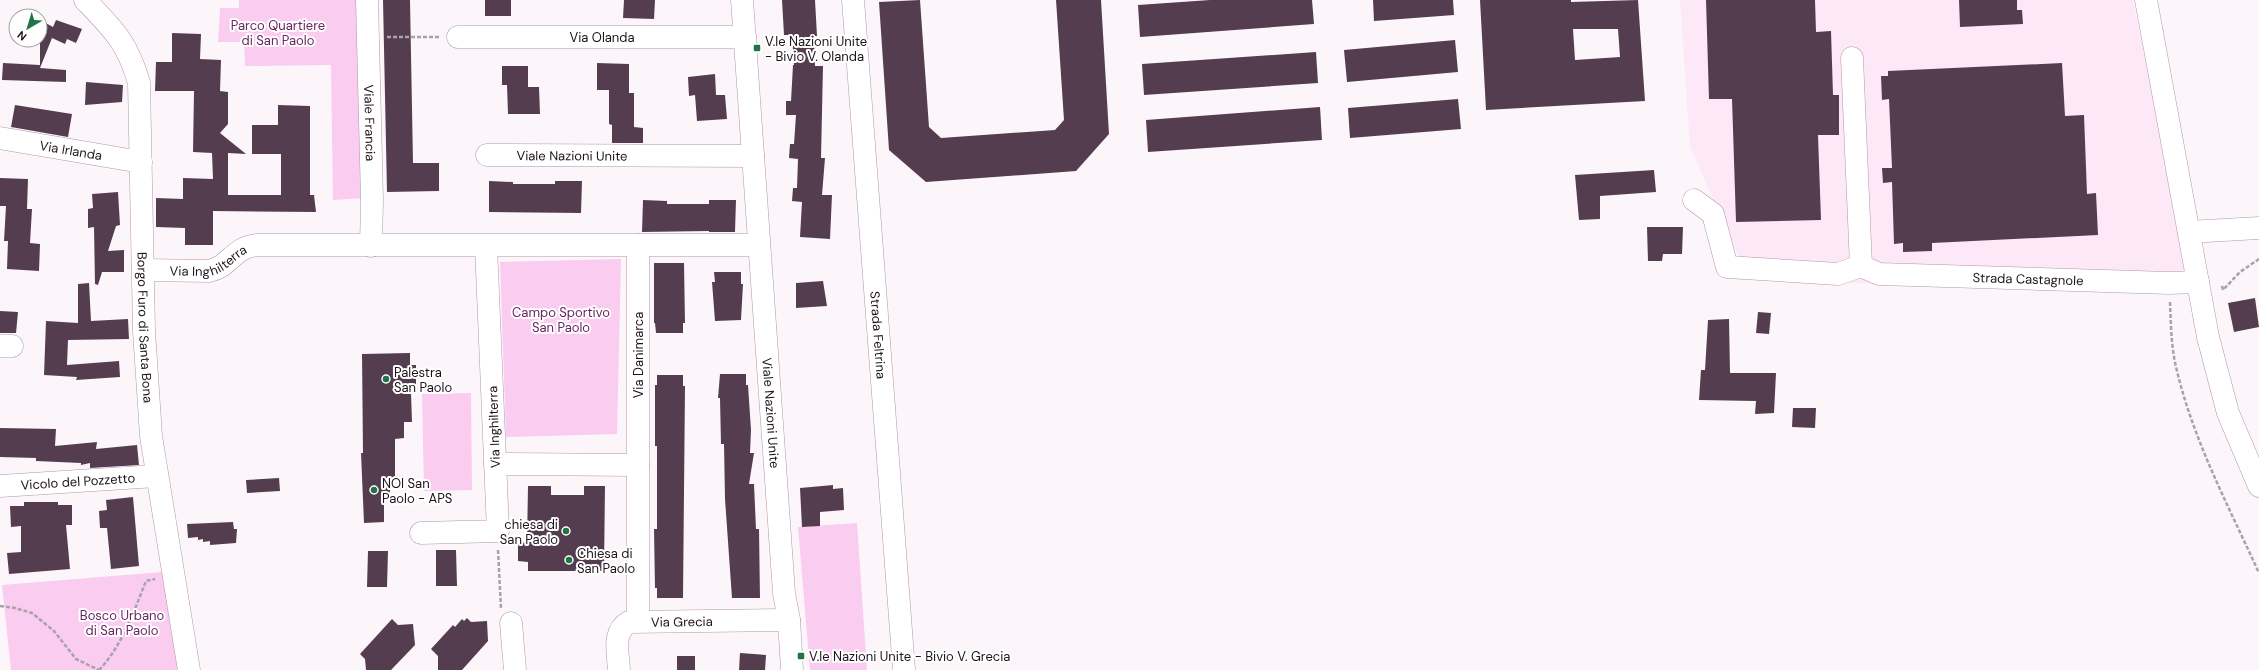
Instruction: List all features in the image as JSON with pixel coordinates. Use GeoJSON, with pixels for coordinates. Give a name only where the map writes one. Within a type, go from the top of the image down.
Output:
{"type":"FeatureCollection","features":[{"type":"Feature","properties":{"kind":"street","name":"Borgo Furo di Santa Bona"},"geometry":{"type":"LineString","coordinates":[[84,0],[120,38],[134,65],[141,103],[141,162],[148,401],[156,476],[189,670]]}},
{"type":"Feature","properties":{"kind":"street","name":"Viale Francia"},"geometry":{"type":"LineString","coordinates":[[367,0],[372,200],[371,246]]}},
{"type":"Feature","properties":{"kind":"street","name":"Viale Nazioni Unite"},"geometry":{"type":"LineString","coordinates":[[742,0],[784,593],[789,620],[792,670]]}},
{"type":"Feature","properties":{"kind":"street","name":"Strada Feltrina"},"geometry":{"type":"LineString","coordinates":[[853,0],[904,670]]}},
{"type":"Feature","properties":{"kind":"street"},"geometry":{"type":"LineString","coordinates":[[2146,0],[2208,337],[2228,413],[2259,486]]}},
{"type":"Feature","properties":{"kind":"street","name":"Via Olanda"},"geometry":{"type":"LineString","coordinates":[[458,37],[745,37]]}},
{"type":"Feature","properties":{"kind":"street"},"geometry":{"type":"LineString","coordinates":[[1694,200],[1713,214],[1726,267],[1838,274],[1861,266],[1852,58]]}},
{"type":"Feature","properties":{"kind":"street","name":"Via Irlanda"},"geometry":{"type":"LineString","coordinates":[[0,138],[141,162]]}},
{"type":"Feature","properties":{"kind":"street","name":"Viale Nazioni Unite"},"geometry":{"type":"LineString","coordinates":[[487,155],[753,156]]}},
{"type":"Feature","properties":{"kind":"street"},"geometry":{"type":"LineString","coordinates":[[2189,232],[2259,228]]}},
{"type":"Feature","properties":{"kind":"street","name":"Via Inghilterra"},"geometry":{"type":"LineString","coordinates":[[144,270],[209,271],[218,269],[238,250],[257,245],[759,245]]}},
{"type":"Feature","properties":{"kind":"street","name":"Via Danimarca"},"geometry":{"type":"LineString","coordinates":[[638,621],[640,245]]}},
{"type":"Feature","properties":{"kind":"street","name":"Via Inghilterra"},"geometry":{"type":"LineString","coordinates":[[486,246],[498,532]]}},
{"type":"Feature","properties":{"kind":"street","name":"Strada Castagnole"},"geometry":{"type":"LineString","coordinates":[[1861,266],[1879,274],[2169,283],[2198,282]]}},
{"type":"Feature","properties":{"kind":"street"},"geometry":{"type":"LineString","coordinates":[[495,464],[638,464]]}},
{"type":"Feature","properties":{"kind":"street","name":"Vicolo del Pozzetto"},"geometry":{"type":"LineString","coordinates":[[0,486],[156,476]]}},
{"type":"Feature","properties":{"kind":"street"},"geometry":{"type":"LineString","coordinates":[[421,533],[498,532]]}},
{"type":"Feature","properties":{"kind":"street"},"geometry":{"type":"LineString","coordinates":[[506,620],[515,670]]}},
{"type":"Feature","properties":{"kind":"street","name":"Via Grecia"},"geometry":{"type":"LineString","coordinates":[[619,670],[617,634],[621,626],[629,622],[789,620]]}},
{"type":"Feature","properties":{"kind":"path"},"geometry":{"type":"LineString","coordinates":[[368,37],[458,37]]}},
{"type":"Feature","properties":{"kind":"path"},"geometry":{"type":"LineString","coordinates":[[2222,286],[2223,290],[2240,272],[2259,259]]}},
{"type":"Feature","properties":{"kind":"path"},"geometry":{"type":"LineString","coordinates":[[2169,283],[2172,341],[2176,370],[2186,405],[2201,447],[2259,573]]}},
{"type":"Feature","properties":{"kind":"path"},"geometry":{"type":"LineString","coordinates":[[498,532],[506,620]]}},
{"type":"Feature","properties":{"kind":"path"},"geometry":{"type":"LineString","coordinates":[[0,606],[15,608],[32,613],[54,631],[76,659],[99,670],[112,654],[124,632],[146,581],[174,577]]}},
{"type":"Feature","properties":{"kind":"shaded area"},"geometry":{"type":"Polygon","coordinates":[[[1680,0],[2133,0],[2191,289],[1848,283],[1744,268],[1690,147],[1680,0]]]}},
{"type":"Feature","properties":{"kind":"green space","name":"Parco Quartiere di San Paolo"},"geometry":{"type":"Polygon","coordinates":[[[239,0],[361,0],[366,198],[333,200],[331,65],[245,66],[244,42],[218,42],[220,8],[239,8],[239,0]]]}},
{"type":"Feature","properties":{"kind":"green space","name":"Campo Sportivo San Paolo"},"geometry":{"type":"Polygon","coordinates":[[[621,259],[617,434],[506,437],[500,262],[621,259]]]}},
{"type":"Feature","properties":{"kind":"green space"},"geometry":{"type":"Polygon","coordinates":[[[471,393],[472,490],[424,491],[422,394],[471,393]]]}},
{"type":"Feature","properties":{"kind":"green space"},"geometry":{"type":"Polygon","coordinates":[[[857,523],[867,670],[810,670],[798,527],[857,523]]]}},
{"type":"Feature","properties":{"kind":"green space","name":"Bosco Urbano di San Paolo"},"geometry":{"type":"Polygon","coordinates":[[[162,572],[179,670],[11,670],[2,585],[162,572]]]}},
{"type":"Feature","properties":{"kind":"building"},"geometry":{"type":"Polygon","coordinates":[[[383,0],[410,0],[413,163],[439,163],[439,191],[387,192],[383,0]]]}},
{"type":"Feature","properties":{"kind":"building"},"geometry":{"type":"Polygon","coordinates":[[[485,0],[511,0],[511,16],[485,16],[485,0]]]}},
{"type":"Feature","properties":{"kind":"building"},"geometry":{"type":"Polygon","coordinates":[[[624,0],[655,0],[654,19],[623,18],[624,0]]]}},
{"type":"Feature","properties":{"kind":"building"},"geometry":{"type":"Polygon","coordinates":[[[782,0],[815,0],[817,36],[814,36],[815,66],[823,66],[821,158],[825,158],[822,195],[832,195],[830,239],[800,237],[802,202],[792,201],[793,188],[797,188],[798,159],[789,158],[790,144],[794,144],[796,115],[786,115],[786,101],[791,101],[794,65],[792,35],[784,35],[782,0]]]}},
{"type":"Feature","properties":{"kind":"building"},"geometry":{"type":"Polygon","coordinates":[[[920,0],[929,127],[941,138],[1055,130],[1064,120],[1056,0],[1101,0],[1109,134],[1076,171],[926,182],[889,150],[879,2],[920,0]]]}},
{"type":"Feature","properties":{"kind":"building"},"geometry":{"type":"Polygon","coordinates":[[[1210,0],[1312,0],[1314,24],[1140,37],[1138,5],[1210,0]]]}},
{"type":"Feature","properties":{"kind":"building"},"geometry":{"type":"Polygon","coordinates":[[[1373,0],[1453,0],[1454,15],[1374,21],[1373,0]]]}},
{"type":"Feature","properties":{"kind":"building"},"geometry":{"type":"Polygon","coordinates":[[[1480,0],[1571,0],[1571,2],[1638,0],[1645,101],[1486,110],[1480,0]],[[1573,29],[1575,60],[1620,57],[1618,29],[1573,29]]]}},
{"type":"Feature","properties":{"kind":"building"},"geometry":{"type":"Polygon","coordinates":[[[1706,0],[1815,0],[1816,32],[1831,31],[1833,95],[1839,95],[1839,135],[1818,135],[1821,220],[1736,222],[1732,99],[1709,99],[1706,0]]]}},
{"type":"Feature","properties":{"kind":"building"},"geometry":{"type":"Polygon","coordinates":[[[1959,0],[2017,0],[2017,10],[2022,10],[2023,24],[1960,27],[1959,0]]]}},
{"type":"Feature","properties":{"kind":"building"},"geometry":{"type":"Polygon","coordinates":[[[56,20],[82,29],[76,43],[67,39],[65,44],[52,38],[48,48],[48,24],[53,27],[56,20]]]}},
{"type":"Feature","properties":{"kind":"building"},"geometry":{"type":"Polygon","coordinates":[[[172,33],[201,34],[200,59],[221,60],[220,91],[228,92],[228,124],[220,133],[246,154],[228,153],[228,195],[281,195],[281,154],[252,154],[252,125],[278,125],[278,105],[310,106],[310,195],[314,195],[316,212],[213,211],[213,245],[185,245],[185,228],[156,227],[156,198],[183,199],[183,178],[213,179],[212,153],[193,152],[194,91],[155,91],[156,62],[172,62],[172,33]]]}},
{"type":"Feature","properties":{"kind":"building"},"geometry":{"type":"Polygon","coordinates":[[[1455,40],[1458,72],[1347,82],[1344,50],[1455,40]]]}},
{"type":"Feature","properties":{"kind":"building"},"geometry":{"type":"Polygon","coordinates":[[[40,48],[48,48],[40,68],[66,70],[66,82],[2,80],[3,63],[40,65],[40,48]]]}},
{"type":"Feature","properties":{"kind":"building"},"geometry":{"type":"Polygon","coordinates":[[[1316,52],[1318,83],[1144,95],[1142,64],[1316,52]]]}},
{"type":"Feature","properties":{"kind":"building"},"geometry":{"type":"Polygon","coordinates":[[[597,63],[629,64],[629,93],[634,93],[634,127],[643,128],[643,143],[612,143],[612,125],[609,124],[609,90],[597,90],[597,63]]]}},
{"type":"Feature","properties":{"kind":"building"},"geometry":{"type":"Polygon","coordinates":[[[2062,63],[2065,116],[2084,115],[2087,194],[2096,193],[2098,235],[1932,243],[1932,251],[1903,252],[1903,243],[1894,244],[1892,182],[1883,183],[1882,168],[1892,168],[1889,99],[1882,100],[1881,76],[1888,76],[1888,71],[2062,63]]]}},
{"type":"Feature","properties":{"kind":"building"},"geometry":{"type":"Polygon","coordinates":[[[502,66],[528,66],[528,87],[539,87],[540,114],[508,114],[507,85],[502,85],[502,66]]]}},
{"type":"Feature","properties":{"kind":"building"},"geometry":{"type":"Polygon","coordinates":[[[715,74],[716,95],[725,95],[727,119],[697,121],[695,95],[689,96],[688,77],[715,74]]]}},
{"type":"Feature","properties":{"kind":"building"},"geometry":{"type":"Polygon","coordinates":[[[86,82],[123,85],[122,102],[85,105],[86,82]]]}},
{"type":"Feature","properties":{"kind":"building"},"geometry":{"type":"Polygon","coordinates":[[[1458,99],[1461,129],[1350,138],[1348,108],[1458,99]]]}},
{"type":"Feature","properties":{"kind":"building"},"geometry":{"type":"Polygon","coordinates":[[[15,105],[72,114],[68,137],[11,127],[15,105]]]}},
{"type":"Feature","properties":{"kind":"building"},"geometry":{"type":"Polygon","coordinates":[[[1320,107],[1322,140],[1148,152],[1146,120],[1320,107]]]}},
{"type":"Feature","properties":{"kind":"building"},"geometry":{"type":"Polygon","coordinates":[[[1654,170],[1656,192],[1600,196],[1600,219],[1579,220],[1575,175],[1654,170]]]}},
{"type":"Feature","properties":{"kind":"building"},"geometry":{"type":"Polygon","coordinates":[[[0,178],[28,179],[27,209],[32,209],[30,243],[40,244],[39,271],[7,269],[8,241],[4,241],[6,206],[0,206],[0,178]]]}},
{"type":"Feature","properties":{"kind":"building"},"geometry":{"type":"Polygon","coordinates":[[[489,181],[513,182],[513,184],[555,184],[555,181],[582,181],[581,213],[489,212],[489,181]]]}},
{"type":"Feature","properties":{"kind":"building"},"geometry":{"type":"Polygon","coordinates":[[[118,192],[120,225],[116,226],[108,251],[124,250],[124,272],[102,272],[98,285],[95,284],[94,227],[88,228],[88,209],[93,208],[92,194],[118,192]]]}},
{"type":"Feature","properties":{"kind":"building"},"geometry":{"type":"Polygon","coordinates":[[[643,200],[667,201],[667,204],[709,204],[709,200],[736,200],[735,232],[642,232],[643,200]]]}},
{"type":"Feature","properties":{"kind":"building"},"geometry":{"type":"Polygon","coordinates":[[[1647,227],[1683,227],[1682,254],[1663,254],[1662,261],[1648,261],[1647,227]]]}},
{"type":"Feature","properties":{"kind":"building"},"geometry":{"type":"Polygon","coordinates":[[[654,263],[684,263],[685,323],[683,323],[683,333],[656,333],[654,323],[654,263]]]}},
{"type":"Feature","properties":{"kind":"building"},"geometry":{"type":"Polygon","coordinates":[[[714,272],[741,272],[741,284],[743,284],[741,320],[715,321],[712,282],[715,282],[714,272]]]}},
{"type":"Feature","properties":{"kind":"building"},"geometry":{"type":"Polygon","coordinates":[[[823,281],[827,306],[796,308],[796,283],[823,281]]]}},
{"type":"Feature","properties":{"kind":"building"},"geometry":{"type":"Polygon","coordinates":[[[89,283],[91,321],[128,319],[129,339],[68,340],[67,365],[119,361],[120,377],[76,380],[77,377],[44,375],[46,321],[78,323],[78,284],[89,283]]]}},
{"type":"Feature","properties":{"kind":"building"},"geometry":{"type":"Polygon","coordinates":[[[2255,298],[2259,327],[2234,332],[2228,303],[2255,298]]]}},
{"type":"Feature","properties":{"kind":"building"},"geometry":{"type":"Polygon","coordinates":[[[0,311],[18,312],[16,333],[0,333],[0,311]]]}},
{"type":"Feature","properties":{"kind":"building"},"geometry":{"type":"Polygon","coordinates":[[[1758,312],[1771,313],[1769,334],[1756,333],[1758,312]]]}},
{"type":"Feature","properties":{"kind":"building"},"geometry":{"type":"Polygon","coordinates":[[[1729,319],[1730,373],[1776,373],[1774,413],[1755,414],[1756,401],[1699,400],[1701,370],[1705,370],[1708,320],[1729,319]]]}},
{"type":"Feature","properties":{"kind":"building"},"geometry":{"type":"Polygon","coordinates":[[[410,353],[410,365],[416,365],[416,393],[411,393],[412,422],[404,422],[404,438],[395,439],[395,481],[390,481],[390,499],[384,499],[384,522],[364,523],[361,453],[363,453],[362,354],[410,353]]]}},
{"type":"Feature","properties":{"kind":"building"},"geometry":{"type":"Polygon","coordinates":[[[720,374],[746,374],[746,385],[748,385],[751,430],[750,453],[754,453],[749,484],[754,484],[756,529],[759,529],[760,598],[732,598],[725,499],[724,444],[721,444],[720,398],[718,398],[720,374]]]}},
{"type":"Feature","properties":{"kind":"building"},"geometry":{"type":"Polygon","coordinates":[[[657,375],[683,375],[683,386],[685,386],[683,598],[657,598],[657,588],[655,588],[654,529],[657,529],[657,446],[655,446],[655,385],[657,385],[657,375]]]}},
{"type":"Feature","properties":{"kind":"building"},"geometry":{"type":"Polygon","coordinates":[[[1793,408],[1816,408],[1815,428],[1792,427],[1793,408]]]}},
{"type":"Feature","properties":{"kind":"building"},"geometry":{"type":"Polygon","coordinates":[[[0,428],[56,429],[55,446],[97,442],[96,449],[137,445],[139,465],[90,468],[90,463],[81,465],[81,463],[36,461],[36,458],[0,457],[0,428]]]}},
{"type":"Feature","properties":{"kind":"building"},"geometry":{"type":"Polygon","coordinates":[[[279,478],[280,491],[247,493],[246,480],[279,478]]]}},
{"type":"Feature","properties":{"kind":"building"},"geometry":{"type":"Polygon","coordinates":[[[833,485],[833,489],[843,488],[844,510],[820,512],[820,526],[802,527],[800,488],[833,485]]]}},
{"type":"Feature","properties":{"kind":"building"},"geometry":{"type":"Polygon","coordinates":[[[528,486],[551,486],[551,495],[584,495],[584,486],[605,486],[604,571],[528,571],[528,562],[518,561],[518,542],[527,543],[528,486]]]}},
{"type":"Feature","properties":{"kind":"building"},"geometry":{"type":"Polygon","coordinates":[[[133,497],[139,566],[111,569],[107,528],[100,528],[99,511],[107,510],[106,500],[133,497]]]}},
{"type":"Feature","properties":{"kind":"building"},"geometry":{"type":"Polygon","coordinates":[[[24,502],[58,502],[58,505],[72,505],[72,525],[66,525],[70,569],[9,574],[7,553],[21,552],[21,526],[11,527],[10,506],[24,506],[24,502]]]}},
{"type":"Feature","properties":{"kind":"building"},"geometry":{"type":"Polygon","coordinates":[[[233,522],[234,529],[237,529],[236,543],[210,545],[210,541],[203,542],[203,539],[198,540],[198,537],[188,538],[187,524],[233,522]]]}},
{"type":"Feature","properties":{"kind":"building"},"geometry":{"type":"Polygon","coordinates":[[[436,550],[456,550],[457,586],[436,586],[436,550]]]}},
{"type":"Feature","properties":{"kind":"building"},"geometry":{"type":"Polygon","coordinates":[[[368,551],[388,551],[387,587],[367,587],[368,551]]]}},
{"type":"Feature","properties":{"kind":"building"},"geometry":{"type":"Polygon","coordinates":[[[467,618],[471,622],[487,621],[488,641],[462,670],[438,670],[438,656],[431,649],[453,625],[455,627],[462,619],[464,621],[467,618]]]}},
{"type":"Feature","properties":{"kind":"building"},"geometry":{"type":"Polygon","coordinates":[[[392,619],[398,625],[413,624],[415,645],[391,670],[366,670],[365,659],[360,654],[392,619]]]}},
{"type":"Feature","properties":{"kind":"building"},"geometry":{"type":"Polygon","coordinates":[[[740,653],[766,655],[765,670],[739,670],[740,653]]]}},
{"type":"Feature","properties":{"kind":"building"},"geometry":{"type":"Polygon","coordinates":[[[677,656],[695,656],[695,670],[677,670],[677,656]]]}},
{"type":"Feature","properties":{"kind":"place","name":"V.le Nazioni Unite - Bivio V. Olanda"},"geometry":{"type":"Point","coordinates":[757,48]}},
{"type":"Feature","properties":{"kind":"place","name":"Palestra San Paolo"},"geometry":{"type":"Point","coordinates":[386,379]}},
{"type":"Feature","properties":{"kind":"place","name":"NOI San Paolo - APS"},"geometry":{"type":"Point","coordinates":[374,490]}},
{"type":"Feature","properties":{"kind":"place","name":"chiesa di San Paolo"},"geometry":{"type":"Point","coordinates":[566,531]}},
{"type":"Feature","properties":{"kind":"place","name":"Chiesa di San Paolo"},"geometry":{"type":"Point","coordinates":[569,560]}},
{"type":"Feature","properties":{"kind":"place","name":"V.le Nazioni Unite - Bivio V. Grecia"},"geometry":{"type":"Point","coordinates":[801,656]}}]}
